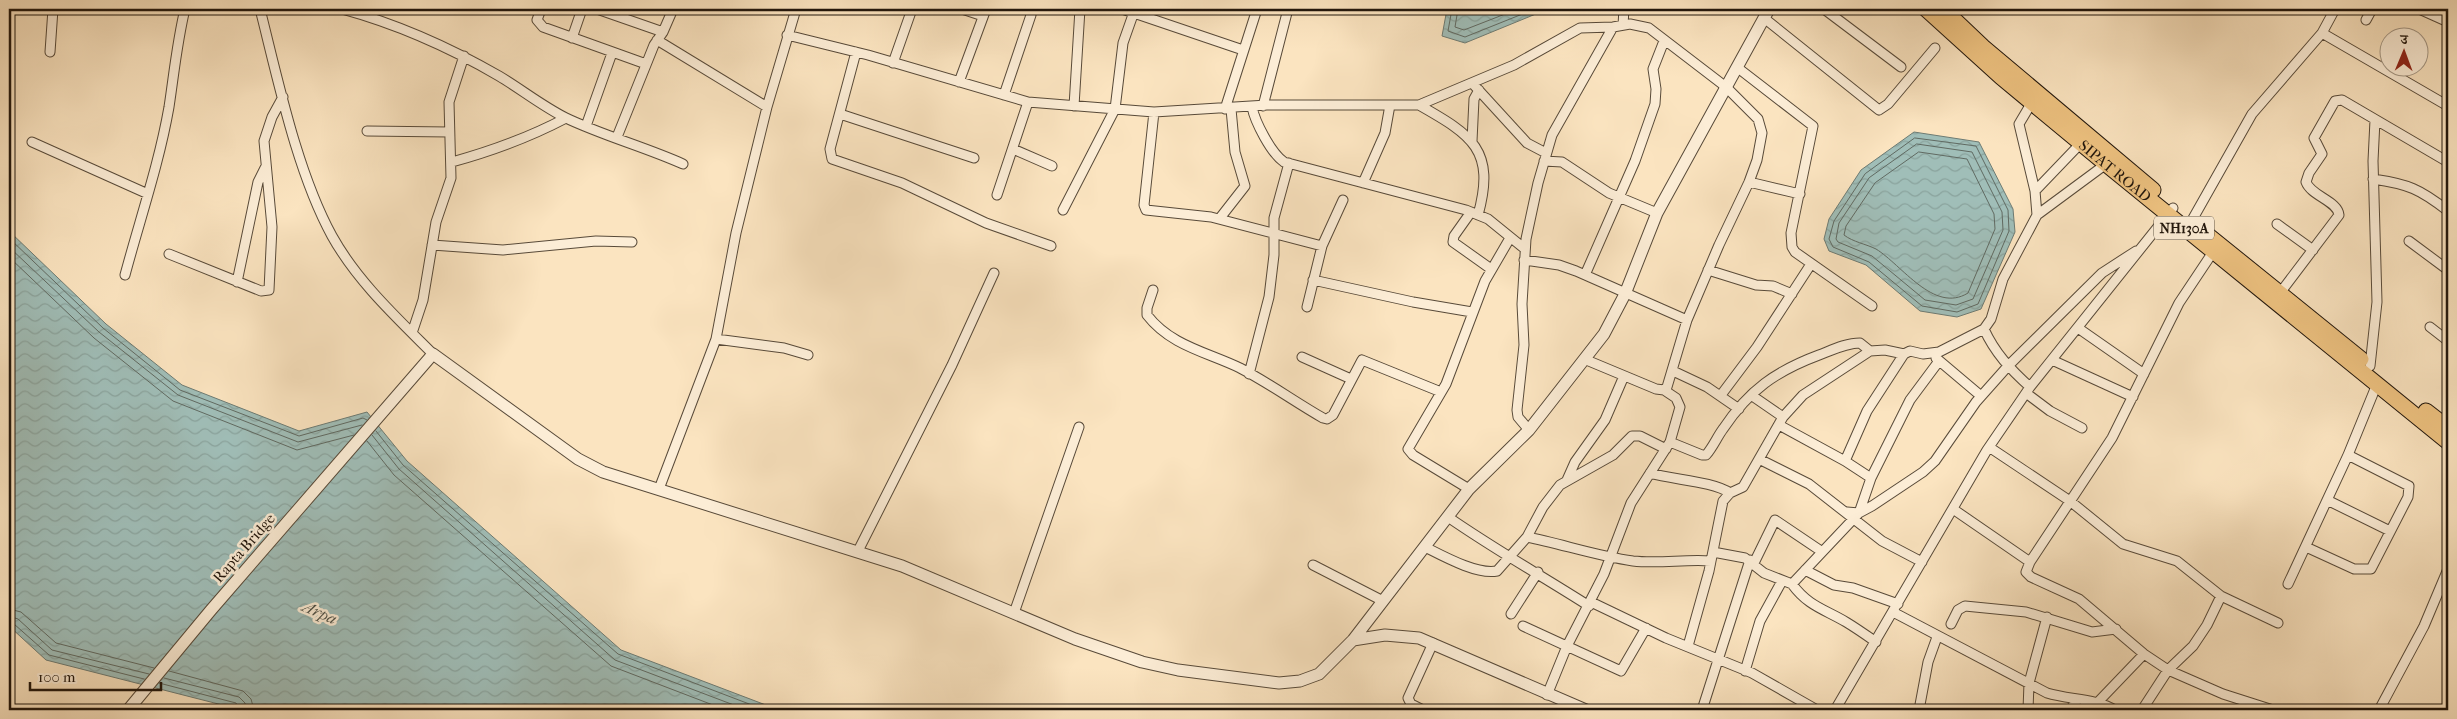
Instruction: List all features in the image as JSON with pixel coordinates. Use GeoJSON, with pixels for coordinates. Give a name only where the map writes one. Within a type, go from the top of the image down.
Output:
{"type":"FeatureCollection","features":[{"type":"Feature","properties":{"kind":"highway","name":"SIPAT ROAD"},"geometry":{"type":"LineString","coordinates":[[1926,9],[2081,144],[2171,212],[2191,222],[2280,293],[2370,366],[2448,437]]}},
{"type":"Feature","properties":{"kind":"highway","name":"SIPAT ROAD"},"geometry":{"type":"LineString","coordinates":[[1943,9],[1983,48],[2069,117],[2212,252],[2377,384],[2448,437]]}},
{"type":"Feature","properties":{"kind":"street"},"geometry":{"type":"LineString","coordinates":[[50,52],[53,9]]}},
{"type":"Feature","properties":{"kind":"street"},"geometry":{"type":"LineString","coordinates":[[125,275],[148,194],[169,107],[174,60],[185,9]]}},
{"type":"Feature","properties":{"kind":"street"},"geometry":{"type":"LineString","coordinates":[[260,9],[283,97],[309,183],[332,235],[352,267],[374,294],[433,354],[578,459],[603,472],[902,566],[1075,639],[1142,662],[1178,670],[1278,683],[1300,681],[1319,674],[1353,640],[1469,489],[1529,430],[1604,334],[1625,294],[1657,213],[1766,14],[1879,110],[1888,104],[1935,48]]}},
{"type":"Feature","properties":{"kind":"street"},"geometry":{"type":"LineString","coordinates":[[342,9],[376,18],[464,56],[566,118],[683,164]]}},
{"type":"Feature","properties":{"kind":"street"},"geometry":{"type":"LineString","coordinates":[[541,9],[538,24],[646,64]]}},
{"type":"Feature","properties":{"kind":"street"},"geometry":{"type":"LineString","coordinates":[[572,38],[582,9]]}},
{"type":"Feature","properties":{"kind":"street"},"geometry":{"type":"LineString","coordinates":[[597,9],[660,36],[766,107]]}},
{"type":"Feature","properties":{"kind":"street"},"geometry":{"type":"LineString","coordinates":[[617,137],[646,64],[672,9]]}},
{"type":"Feature","properties":{"kind":"street"},"geometry":{"type":"LineString","coordinates":[[659,489],[716,339],[736,232],[766,107],[796,9]]}},
{"type":"Feature","properties":{"kind":"street"},"geometry":{"type":"LineString","coordinates":[[893,63],[912,9]]}},
{"type":"Feature","properties":{"kind":"street"},"geometry":{"type":"LineString","coordinates":[[959,82],[985,12],[962,9]]}},
{"type":"Feature","properties":{"kind":"street"},"geometry":{"type":"LineString","coordinates":[[1074,106],[1080,9]]}},
{"type":"Feature","properties":{"kind":"street"},"geometry":{"type":"LineString","coordinates":[[1122,9],[1134,11],[1243,50]]}},
{"type":"Feature","properties":{"kind":"street"},"geometry":{"type":"LineString","coordinates":[[1220,218],[1246,186],[1235,152],[1228,109],[1243,50],[1257,9]]}},
{"type":"Feature","properties":{"kind":"street"},"geometry":{"type":"LineString","coordinates":[[1263,106],[1288,9]]}},
{"type":"Feature","properties":{"kind":"street"},"geometry":{"type":"LineString","coordinates":[[1529,430],[1518,417],[1517,410],[1524,346],[1522,304],[1524,260],[1545,157],[1560,120],[1618,26],[1624,9]]}},
{"type":"Feature","properties":{"kind":"street"},"geometry":{"type":"LineString","coordinates":[[1824,9],[1901,67]]}},
{"type":"Feature","properties":{"kind":"street"},"geometry":{"type":"LineString","coordinates":[[2191,222],[2252,114],[2322,33],[2335,9]]}},
{"type":"Feature","properties":{"kind":"street"},"geometry":{"type":"LineString","coordinates":[[2366,20],[2372,9]]}},
{"type":"Feature","properties":{"kind":"street"},"geometry":{"type":"LineString","coordinates":[[2419,9],[2448,22]]}},
{"type":"Feature","properties":{"kind":"street"},"geometry":{"type":"LineString","coordinates":[[1063,210],[1116,109],[1123,43],[1134,11]]}},
{"type":"Feature","properties":{"kind":"street"},"geometry":{"type":"LineString","coordinates":[[1004,95],[1031,16]]}},
{"type":"Feature","properties":{"kind":"street"},"geometry":{"type":"LineString","coordinates":[[787,36],[856,52],[1028,102],[1154,112],[1263,106],[1419,105],[1476,87],[1580,28],[1630,24],[1649,28],[1726,87],[1754,113],[1761,124],[1761,143],[1749,182],[1686,320],[1673,371],[1664,390]]}},
{"type":"Feature","properties":{"kind":"street"},"geometry":{"type":"LineString","coordinates":[[2322,33],[2448,106]]}},
{"type":"Feature","properties":{"kind":"street"},"geometry":{"type":"LineString","coordinates":[[1585,276],[1620,198],[1655,104],[1656,90],[1653,69],[1664,41]]}},
{"type":"Feature","properties":{"kind":"street"},"geometry":{"type":"LineString","coordinates":[[856,52],[830,149],[832,160],[902,184],[986,222],[1051,246]]}},
{"type":"Feature","properties":{"kind":"street"},"geometry":{"type":"LineString","coordinates":[[586,126],[612,53]]}},
{"type":"Feature","properties":{"kind":"street"},"geometry":{"type":"LineString","coordinates":[[412,333],[423,300],[436,222],[451,178],[449,102],[464,56]]}},
{"type":"Feature","properties":{"kind":"street"},"geometry":{"type":"LineString","coordinates":[[1738,68],[1814,126],[1791,239],[1795,252],[1872,306]]}},
{"type":"Feature","properties":{"kind":"street"},"geometry":{"type":"LineString","coordinates":[[1472,141],[1476,87]]}},
{"type":"Feature","properties":{"kind":"street"},"geometry":{"type":"LineString","coordinates":[[1476,87],[1527,143],[1545,157],[1562,162],[1600,188],[1657,213]]}},
{"type":"Feature","properties":{"kind":"street"},"geometry":{"type":"LineString","coordinates":[[168,254],[266,292],[270,287],[272,227],[263,152],[266,130],[283,97]]}},
{"type":"Feature","properties":{"kind":"street"},"geometry":{"type":"LineString","coordinates":[[2280,293],[2338,217],[2339,212],[2310,189],[2306,182],[2309,173],[2322,154],[2314,141],[2332,104],[2338,100],[2448,162]]}},
{"type":"Feature","properties":{"kind":"street"},"geometry":{"type":"LineString","coordinates":[[997,195],[1028,102]]}},
{"type":"Feature","properties":{"kind":"street"},"geometry":{"type":"LineString","coordinates":[[2032,102],[2019,124],[2034,191],[2037,215]]}},
{"type":"Feature","properties":{"kind":"street"},"geometry":{"type":"LineString","coordinates":[[1363,183],[1385,133],[1390,105]]}},
{"type":"Feature","properties":{"kind":"street"},"geometry":{"type":"LineString","coordinates":[[1419,105],[1449,123],[1472,141],[1480,155],[1486,178],[1474,213],[1454,236],[1453,242],[1491,269]]}},
{"type":"Feature","properties":{"kind":"street"},"geometry":{"type":"LineString","coordinates":[[1252,107],[1256,123],[1278,156],[1289,163],[1474,213],[1488,219],[1525,249]]}},
{"type":"Feature","properties":{"kind":"street"},"geometry":{"type":"LineString","coordinates":[[1154,112],[1144,208],[1150,212],[1204,215],[1220,218],[1322,246]]}},
{"type":"Feature","properties":{"kind":"street"},"geometry":{"type":"LineString","coordinates":[[840,114],[974,158]]}},
{"type":"Feature","properties":{"kind":"street"},"geometry":{"type":"LineString","coordinates":[[452,162],[510,143],[566,118]]}},
{"type":"Feature","properties":{"kind":"street"},"geometry":{"type":"LineString","coordinates":[[2370,366],[2376,302],[2373,179],[2375,120]]}},
{"type":"Feature","properties":{"kind":"street"},"geometry":{"type":"LineString","coordinates":[[367,131],[449,132]]}},
{"type":"Feature","properties":{"kind":"street"},"geometry":{"type":"LineString","coordinates":[[32,142],[148,194]]}},
{"type":"Feature","properties":{"kind":"street"},"geometry":{"type":"LineString","coordinates":[[2034,191],[2081,144]]}},
{"type":"Feature","properties":{"kind":"street"},"geometry":{"type":"LineString","coordinates":[[1013,149],[1052,166]]}},
{"type":"Feature","properties":{"kind":"street"},"geometry":{"type":"LineString","coordinates":[[1249,374],[1269,297],[1274,255],[1274,218],[1289,163]]}},
{"type":"Feature","properties":{"kind":"street"},"geometry":{"type":"LineString","coordinates":[[1931,354],[1984,329],[1991,319],[2002,279],[2037,215],[2106,164]]}},
{"type":"Feature","properties":{"kind":"street"},"geometry":{"type":"LineString","coordinates":[[237,282],[258,182],[265,168]]}},
{"type":"Feature","properties":{"kind":"street"},"geometry":{"type":"LineString","coordinates":[[2373,179],[2408,185],[2426,194],[2448,210]]}},
{"type":"Feature","properties":{"kind":"street"},"geometry":{"type":"LineString","coordinates":[[1749,182],[1800,194]]}},
{"type":"Feature","properties":{"kind":"street"},"geometry":{"type":"LineString","coordinates":[[1307,308],[1322,246],[1343,200]]}},
{"type":"Feature","properties":{"kind":"street"},"geometry":{"type":"LineString","coordinates":[[1835,710],[1989,447],[2028,390],[2171,212]]}},
{"type":"Feature","properties":{"kind":"street"},"geometry":{"type":"LineString","coordinates":[[2277,224],[2313,250]]}},
{"type":"Feature","properties":{"kind":"street"},"geometry":{"type":"LineString","coordinates":[[1469,489],[1412,455],[1408,449],[1453,370],[1472,312],[1491,269],[1510,238]]}},
{"type":"Feature","properties":{"kind":"street"},"geometry":{"type":"LineString","coordinates":[[2409,241],[2448,270]]}},
{"type":"Feature","properties":{"kind":"street"},"geometry":{"type":"LineString","coordinates":[[432,245],[503,250],[576,242],[632,242]]}},
{"type":"Feature","properties":{"kind":"street"},"geometry":{"type":"LineString","coordinates":[[1853,514],[1881,501],[1923,472],[1935,461],[1981,396],[2008,366],[2102,273],[2141,249]]}},
{"type":"Feature","properties":{"kind":"street"},"geometry":{"type":"LineString","coordinates":[[2212,252],[2178,303],[2112,438],[2026,569],[2027,574],[2079,599],[2144,654],[2168,670],[2223,694],[2273,710]]}},
{"type":"Feature","properties":{"kind":"street"},"geometry":{"type":"LineString","coordinates":[[1524,260],[1559,265],[1686,320]]}},
{"type":"Feature","properties":{"kind":"street"},"geometry":{"type":"LineString","coordinates":[[1720,395],[1757,347],[1811,264]]}},
{"type":"Feature","properties":{"kind":"street"},"geometry":{"type":"LineString","coordinates":[[1708,270],[1756,285],[1773,286],[1792,294]]}},
{"type":"Feature","properties":{"kind":"street"},"geometry":{"type":"LineString","coordinates":[[858,551],[952,365],[994,273]]}},
{"type":"Feature","properties":{"kind":"street"},"geometry":{"type":"LineString","coordinates":[[1313,280],[1413,302],[1472,312]]}},
{"type":"Feature","properties":{"kind":"street"},"geometry":{"type":"LineString","coordinates":[[1153,290],[1146,312],[1150,319],[1183,345],[1249,374],[1327,419],[1333,415],[1362,360],[1441,392]]}},
{"type":"Feature","properties":{"kind":"street"},"geometry":{"type":"LineString","coordinates":[[2430,327],[2448,340]]}},
{"type":"Feature","properties":{"kind":"street"},"geometry":{"type":"LineString","coordinates":[[2078,328],[2144,374]]}},
{"type":"Feature","properties":{"kind":"street"},"geometry":{"type":"LineString","coordinates":[[1984,329],[1993,348],[2028,390],[2050,411],[2082,428]]}},
{"type":"Feature","properties":{"kind":"street"},"geometry":{"type":"LineString","coordinates":[[716,339],[784,348],[808,354]]}},
{"type":"Feature","properties":{"kind":"street"},"geometry":{"type":"LineString","coordinates":[[1425,548],[1456,562],[1493,572],[1497,571],[1526,537],[1553,493],[1567,480],[1585,472],[1613,455],[1632,436],[1640,436],[1706,455],[1739,409],[1772,376],[1804,360],[1856,343],[1863,344],[1870,351]]}},
{"type":"Feature","properties":{"kind":"street"},"geometry":{"type":"LineString","coordinates":[[1688,646],[1712,557],[1723,501],[1730,493],[1743,487],[1781,421],[1803,395],[1870,351],[1885,350],[1904,354]]}},
{"type":"Feature","properties":{"kind":"street"},"geometry":{"type":"LineString","coordinates":[[1846,461],[1867,411],[1904,354],[1910,351],[1931,354],[1981,396]]}},
{"type":"Feature","properties":{"kind":"street","name":"Rapta Bridge"},"geometry":{"type":"LineString","coordinates":[[128,710],[433,354]]}},
{"type":"Feature","properties":{"kind":"street"},"geometry":{"type":"LineString","coordinates":[[1302,357],[1351,379]]}},
{"type":"Feature","properties":{"kind":"street"},"geometry":{"type":"LineString","coordinates":[[1547,695],[1567,646],[1590,604],[1611,557],[1631,503],[1668,445],[1680,407],[1676,398],[1664,390],[1656,389],[1584,359]]}},
{"type":"Feature","properties":{"kind":"street"},"geometry":{"type":"LineString","coordinates":[[2052,360],[2133,397]]}},
{"type":"Feature","properties":{"kind":"street"},"geometry":{"type":"LineString","coordinates":[[1792,584],[1853,514],[1910,400],[1939,361]]}},
{"type":"Feature","properties":{"kind":"street"},"geometry":{"type":"LineString","coordinates":[[1673,371],[1720,395],[1739,409]]}},
{"type":"Feature","properties":{"kind":"street"},"geometry":{"type":"LineString","coordinates":[[1567,480],[1575,462],[1609,412],[1624,376]]}},
{"type":"Feature","properties":{"kind":"street"},"geometry":{"type":"LineString","coordinates":[[2288,584],[2348,455],[2377,384]]}},
{"type":"Feature","properties":{"kind":"street"},"geometry":{"type":"LineString","coordinates":[[1751,395],[1781,421],[1871,478]]}},
{"type":"Feature","properties":{"kind":"street"},"geometry":{"type":"LineString","coordinates":[[1014,613],[1080,427]]}},
{"type":"Feature","properties":{"kind":"street"},"geometry":{"type":"LineString","coordinates":[[1989,447],[2070,502],[2123,544],[2177,561],[2221,596],[2278,623]]}},
{"type":"Feature","properties":{"kind":"street"},"geometry":{"type":"LineString","coordinates":[[2306,547],[2354,569],[2366,570],[2374,565],[2408,497],[2409,486],[2348,455]]}},
{"type":"Feature","properties":{"kind":"street"},"geometry":{"type":"LineString","coordinates":[[1759,459],[1809,484],[1853,514],[1882,541],[1922,562]]}},
{"type":"Feature","properties":{"kind":"street"},"geometry":{"type":"LineString","coordinates":[[1650,473],[1675,480],[1711,486],[1730,493]]}},
{"type":"Feature","properties":{"kind":"street"},"geometry":{"type":"LineString","coordinates":[[2327,500],[2390,531]]}},
{"type":"Feature","properties":{"kind":"street"},"geometry":{"type":"LineString","coordinates":[[1953,509],[2030,562]]}},
{"type":"Feature","properties":{"kind":"street"},"geometry":{"type":"LineString","coordinates":[[1448,517],[1509,557],[1538,572],[1590,604],[1745,670],[1817,710]]}},
{"type":"Feature","properties":{"kind":"street"},"geometry":{"type":"LineString","coordinates":[[1702,710],[1752,561],[1775,520],[1821,552]]}},
{"type":"Feature","properties":{"kind":"street"},"geometry":{"type":"LineString","coordinates":[[1526,537],[1611,557],[1652,563],[1712,557],[1752,561],[1764,573],[1792,584],[1798,593],[1818,609],[1845,621],[1876,642]]}},
{"type":"Feature","properties":{"kind":"street"},"geometry":{"type":"LineString","coordinates":[[1313,564],[1383,601]]}},
{"type":"Feature","properties":{"kind":"street"},"geometry":{"type":"LineString","coordinates":[[2379,710],[2424,626],[2448,568]]}},
{"type":"Feature","properties":{"kind":"street"},"geometry":{"type":"LineString","coordinates":[[1805,570],[1834,585],[1853,588],[1896,608],[1937,637],[2047,693],[2077,700],[2098,702],[2115,710]]}},
{"type":"Feature","properties":{"kind":"street"},"geometry":{"type":"LineString","coordinates":[[1511,614],[1538,572]]}},
{"type":"Feature","properties":{"kind":"street"},"geometry":{"type":"LineString","coordinates":[[1745,670],[1760,621],[1782,581]]}},
{"type":"Feature","properties":{"kind":"street"},"geometry":{"type":"LineString","coordinates":[[2142,710],[2168,670],[2193,646],[2207,625],[2221,596]]}},
{"type":"Feature","properties":{"kind":"street"},"geometry":{"type":"LineString","coordinates":[[1951,624],[1958,610],[1965,606],[2004,608],[2047,617],[2092,632],[2116,629]]}},
{"type":"Feature","properties":{"kind":"street"},"geometry":{"type":"LineString","coordinates":[[2028,710],[2029,684],[2047,617]]}},
{"type":"Feature","properties":{"kind":"street"},"geometry":{"type":"LineString","coordinates":[[1524,626],[1621,671],[1646,628]]}},
{"type":"Feature","properties":{"kind":"street"},"geometry":{"type":"LineString","coordinates":[[1353,640],[1386,635],[1420,638],[1547,695],[1586,710]]}},
{"type":"Feature","properties":{"kind":"street"},"geometry":{"type":"LineString","coordinates":[[1919,710],[1928,662],[1937,637]]}},
{"type":"Feature","properties":{"kind":"street"},"geometry":{"type":"LineString","coordinates":[[1423,710],[1411,704],[1408,698],[1433,643]]}},
{"type":"Feature","properties":{"kind":"street"},"geometry":{"type":"LineString","coordinates":[[2098,702],[2144,654]]}},
{"type":"Feature","properties":{"kind":"street"},"geometry":{"type":"LineString","coordinates":[[2070,710],[2077,700]]}},
{"type":"Feature","properties":{"kind":"water"},"geometry":{"type":"Polygon","coordinates":[[[1447,9],[1548,9],[1465,43],[1442,36],[1447,9]]]}},
{"type":"Feature","properties":{"kind":"water"},"geometry":{"type":"Polygon","coordinates":[[[1914,132],[1979,142],[2013,209],[2015,232],[1981,309],[1957,317],[1920,311],[1866,265],[1829,251],[1824,239],[1829,219],[1861,170],[1914,132]]]}},
{"type":"Feature","properties":{"kind":"water","name":"Arpa"},"geometry":{"type":"Polygon","coordinates":[[[9,231],[106,324],[182,385],[299,431],[367,412],[407,461],[621,650],[779,710],[242,710],[46,660],[9,626],[9,231]]]}}]}
